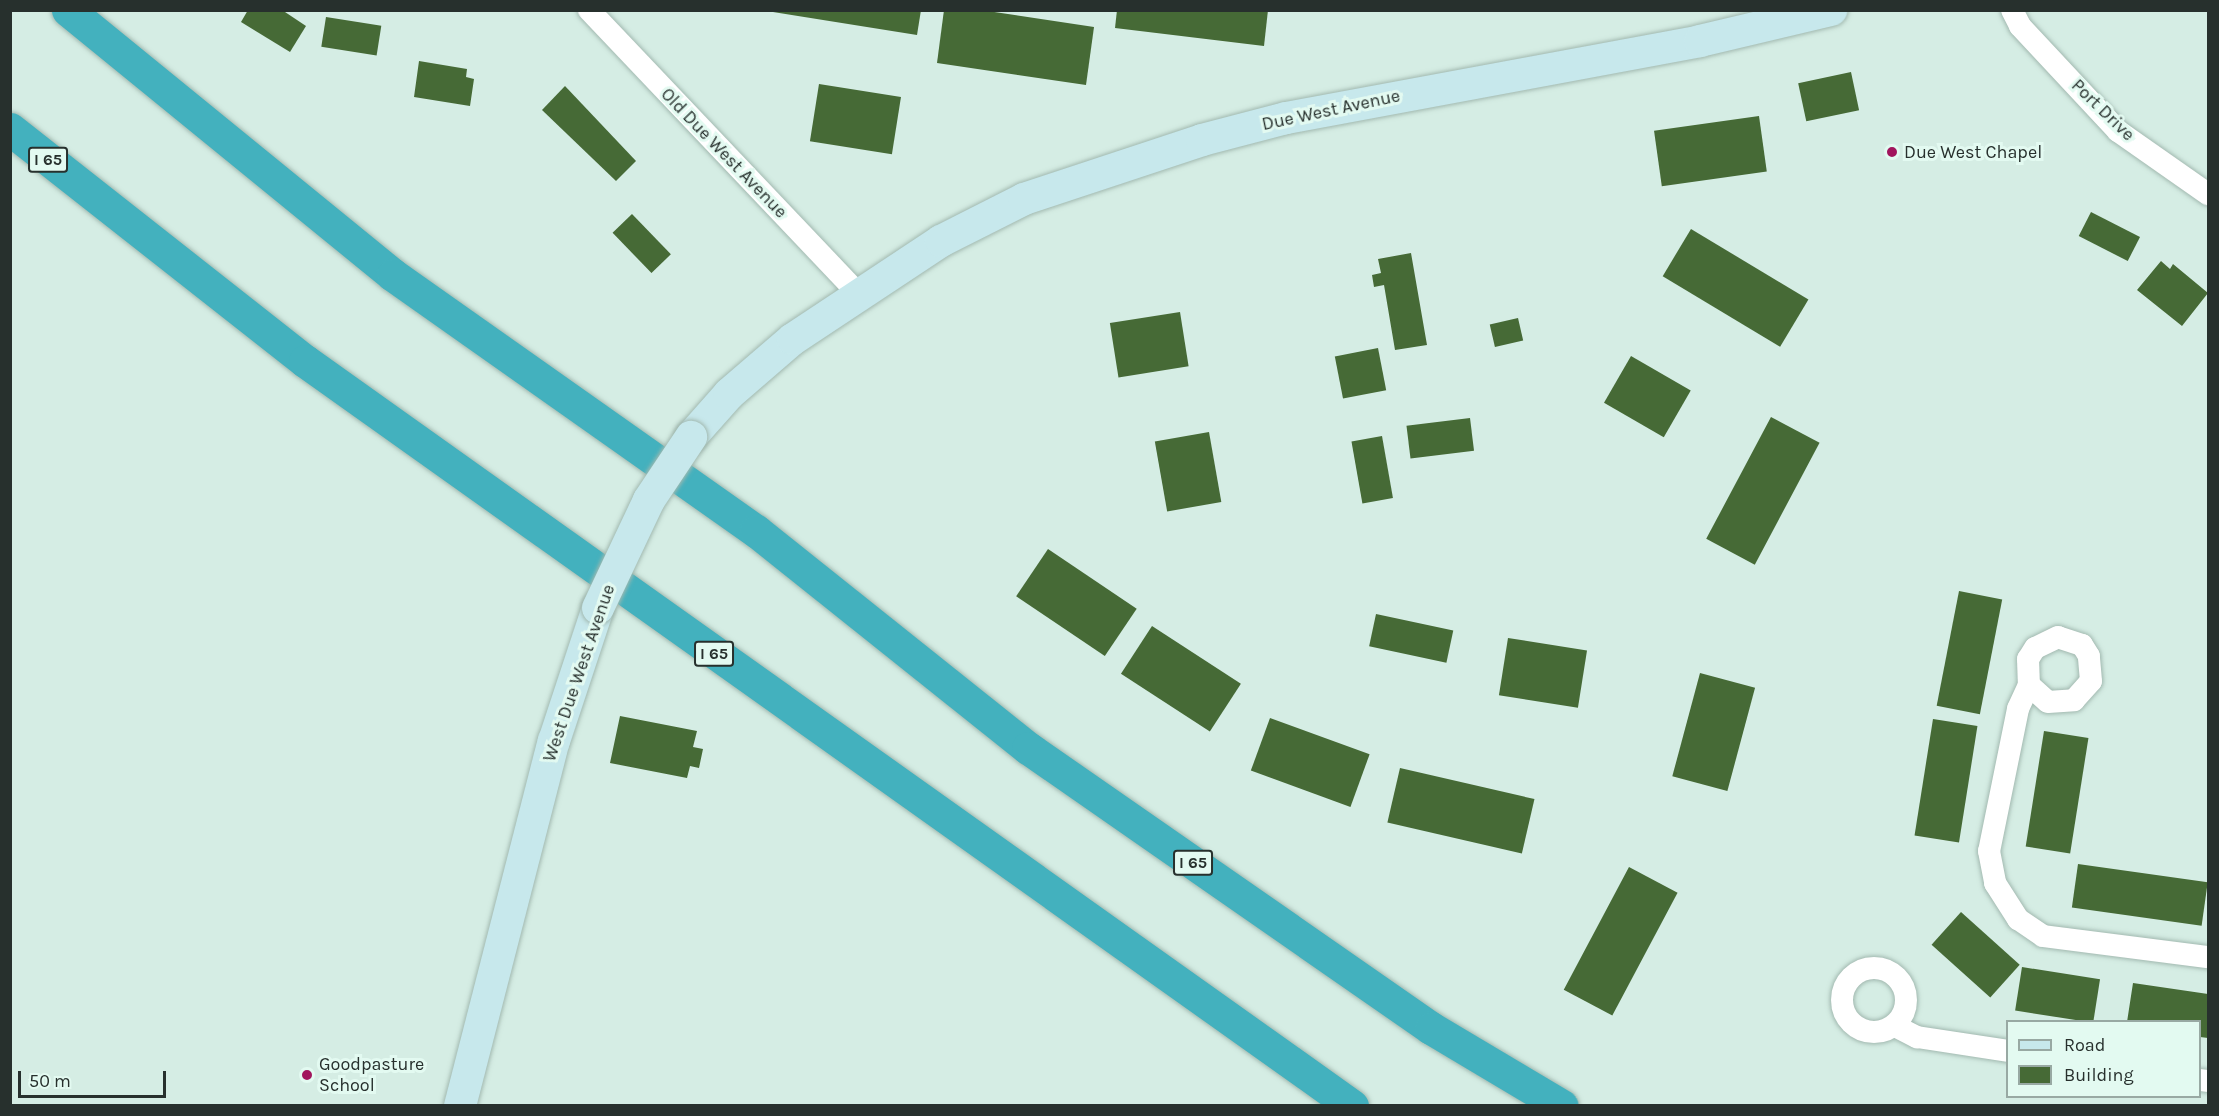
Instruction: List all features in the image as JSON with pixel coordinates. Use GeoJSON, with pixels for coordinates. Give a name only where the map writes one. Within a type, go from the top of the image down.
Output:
{"type":"FeatureCollection","features":[{"type":"Feature","properties":{"kind":"highway","name":"I 65"},"geometry":{"type":"LineString","coordinates":[[68,10],[393,275],[756,531],[1028,748],[1431,1028],[1562,1106]]}},
{"type":"Feature","properties":{"kind":"highway","name":"I 65"},"geometry":{"type":"LineString","coordinates":[[10,129],[305,361],[1352,1106]]}},
{"type":"Feature","properties":{"kind":"main road","name":"Due West Avenue"},"geometry":{"type":"LineString","coordinates":[[859,295],[941,242],[1024,199],[1202,140],[1286,118],[1700,41],[1832,10]]}},
{"type":"Feature","properties":{"kind":"main road","name":"West Due West Avenue"},"geometry":{"type":"LineString","coordinates":[[460,1106],[554,741],[598,608],[649,500],[692,437],[729,394],[783,346],[859,295]]}},
{"type":"Feature","properties":{"kind":"street","name":"Old Due West Avenue"},"geometry":{"type":"LineString","coordinates":[[589,10],[859,295]]}},
{"type":"Feature","properties":{"kind":"street","name":"Port Drive"},"geometry":{"type":"LineString","coordinates":[[2012,10],[2020,26],[2118,131],[2208,194]]}},
{"type":"Feature","properties":{"kind":"street"},"geometry":{"type":"LineString","coordinates":[[2029,685],[2018,709],[1989,851],[1995,883],[2018,919],[2043,936],[2208,957]]}},
{"type":"Feature","properties":{"kind":"street"},"geometry":{"type":"LineString","coordinates":[[1895,1026],[1917,1037],[2006,1051]]}},
{"type":"Feature","properties":{"kind":"building"},"geometry":{"type":"Polygon","coordinates":[[[248,10],[282,10],[306,26],[290,52],[241,22],[248,10]]]}},
{"type":"Feature","properties":{"kind":"building"},"geometry":{"type":"Polygon","coordinates":[[[760,10],[921,10],[917,35],[760,10]]]}},
{"type":"Feature","properties":{"kind":"building"},"geometry":{"type":"Polygon","coordinates":[[[944,10],[981,10],[1094,27],[1086,85],[937,63],[944,10]]]}},
{"type":"Feature","properties":{"kind":"building"},"geometry":{"type":"Polygon","coordinates":[[[1117,10],[1268,10],[1264,46],[1115,28],[1117,10]]]}},
{"type":"Feature","properties":{"kind":"building"},"geometry":{"type":"Polygon","coordinates":[[[326,17],[381,26],[377,55],[321,47],[326,17]]]}},
{"type":"Feature","properties":{"kind":"building"},"geometry":{"type":"Polygon","coordinates":[[[419,61],[467,69],[466,77],[474,79],[470,106],[414,97],[419,61]]]}},
{"type":"Feature","properties":{"kind":"building"},"geometry":{"type":"Polygon","coordinates":[[[1851,72],[1859,110],[1806,121],[1798,83],[1851,72]]]}},
{"type":"Feature","properties":{"kind":"building"},"geometry":{"type":"Polygon","coordinates":[[[819,84],[901,97],[892,154],[810,141],[819,84]]]}},
{"type":"Feature","properties":{"kind":"building"},"geometry":{"type":"Polygon","coordinates":[[[565,86],[636,161],[616,181],[542,110],[565,86]]]}},
{"type":"Feature","properties":{"kind":"building"},"geometry":{"type":"Polygon","coordinates":[[[1759,116],[1767,171],[1662,186],[1654,131],[1759,116]]]}},
{"type":"Feature","properties":{"kind":"building"},"geometry":{"type":"Polygon","coordinates":[[[2091,212],[2140,237],[2128,261],[2079,236],[2091,212]]]}},
{"type":"Feature","properties":{"kind":"building"},"geometry":{"type":"Polygon","coordinates":[[[632,214],[671,254],[651,273],[613,233],[632,214]]]}},
{"type":"Feature","properties":{"kind":"building"},"geometry":{"type":"Polygon","coordinates":[[[1691,229],[1808,300],[1780,347],[1663,276],[1691,229]]]}},
{"type":"Feature","properties":{"kind":"building"},"geometry":{"type":"Polygon","coordinates":[[[1411,253],[1427,345],[1395,350],[1384,285],[1374,287],[1372,275],[1381,273],[1378,259],[1411,253]]]}},
{"type":"Feature","properties":{"kind":"building"},"geometry":{"type":"Polygon","coordinates":[[[2161,261],[2170,269],[2173,264],[2208,293],[2182,326],[2137,290],[2161,261]]]}},
{"type":"Feature","properties":{"kind":"building"},"geometry":{"type":"Polygon","coordinates":[[[1180,312],[1189,366],[1118,377],[1110,323],[1180,312]]]}},
{"type":"Feature","properties":{"kind":"building"},"geometry":{"type":"Polygon","coordinates":[[[1518,318],[1523,340],[1495,347],[1490,325],[1518,318]]]}},
{"type":"Feature","properties":{"kind":"building"},"geometry":{"type":"Polygon","coordinates":[[[1378,348],[1386,390],[1343,399],[1335,356],[1378,348]]]}},
{"type":"Feature","properties":{"kind":"building"},"geometry":{"type":"Polygon","coordinates":[[[1631,356],[1691,390],[1664,437],[1604,403],[1631,356]]]}},
{"type":"Feature","properties":{"kind":"building"},"geometry":{"type":"Polygon","coordinates":[[[1771,417],[1820,443],[1755,565],[1706,539],[1771,417]]]}},
{"type":"Feature","properties":{"kind":"building"},"geometry":{"type":"Polygon","coordinates":[[[1470,418],[1474,451],[1410,459],[1406,426],[1470,418]]]}},
{"type":"Feature","properties":{"kind":"building"},"geometry":{"type":"Polygon","coordinates":[[[1209,432],[1221,502],[1167,511],[1155,442],[1209,432]]]}},
{"type":"Feature","properties":{"kind":"building"},"geometry":{"type":"Polygon","coordinates":[[[1382,436],[1393,498],[1362,503],[1351,441],[1382,436]]]}},
{"type":"Feature","properties":{"kind":"building"},"geometry":{"type":"Polygon","coordinates":[[[1048,549],[1137,609],[1105,656],[1016,596],[1048,549]]]}},
{"type":"Feature","properties":{"kind":"building"},"geometry":{"type":"Polygon","coordinates":[[[1959,591],[2002,599],[1980,714],[1937,706],[1959,591]]]}},
{"type":"Feature","properties":{"kind":"building"},"geometry":{"type":"Polygon","coordinates":[[[1376,614],[1453,630],[1446,663],[1369,646],[1376,614]]]}},
{"type":"Feature","properties":{"kind":"building"},"geometry":{"type":"Polygon","coordinates":[[[1152,626],[1241,684],[1210,732],[1121,674],[1152,626]]]}},
{"type":"Feature","properties":{"kind":"building"},"geometry":{"type":"Polygon","coordinates":[[[1508,638],[1587,651],[1578,708],[1499,695],[1508,638]]]}},
{"type":"Feature","properties":{"kind":"building"},"geometry":{"type":"Polygon","coordinates":[[[1700,673],[1755,688],[1727,791],[1672,776],[1700,673]]]}},
{"type":"Feature","properties":{"kind":"building"},"geometry":{"type":"Polygon","coordinates":[[[620,716],[697,731],[693,747],[703,749],[699,768],[690,766],[687,778],[610,763],[620,716]]]}},
{"type":"Feature","properties":{"kind":"building"},"geometry":{"type":"Polygon","coordinates":[[[1270,718],[1370,754],[1350,807],[1251,771],[1270,718]]]}},
{"type":"Feature","properties":{"kind":"building"},"geometry":{"type":"Polygon","coordinates":[[[1933,719],[1977,726],[1959,843],[1915,836],[1933,719]]]}},
{"type":"Feature","properties":{"kind":"building"},"geometry":{"type":"Polygon","coordinates":[[[2044,731],[2088,738],[2070,854],[2026,847],[2044,731]]]}},
{"type":"Feature","properties":{"kind":"building"},"geometry":{"type":"Polygon","coordinates":[[[1400,768],[1534,799],[1522,854],[1387,823],[1400,768]]]}},
{"type":"Feature","properties":{"kind":"building"},"geometry":{"type":"Polygon","coordinates":[[[2078,864],[2208,882],[2202,926],[2072,908],[2078,864]]]}},
{"type":"Feature","properties":{"kind":"building"},"geometry":{"type":"Polygon","coordinates":[[[1629,867],[1678,893],[1612,1016],[1564,990],[1629,867]]]}},
{"type":"Feature","properties":{"kind":"building"},"geometry":{"type":"Polygon","coordinates":[[[1961,912],[2020,965],[1990,998],[1932,945],[1961,912]]]}},
{"type":"Feature","properties":{"kind":"building"},"geometry":{"type":"Polygon","coordinates":[[[2022,967],[2100,979],[2094,1020],[2075,1020],[2015,1010],[2022,967]]]}},
{"type":"Feature","properties":{"kind":"building"},"geometry":{"type":"Polygon","coordinates":[[[2133,983],[2208,994],[2208,1038],[2201,1037],[2201,1020],[2127,1020],[2133,983]]]}},
{"type":"Feature","properties":{"kind":"place","name":"Due West Chapel"},"geometry":{"type":"Point","coordinates":[1892,152]}},
{"type":"Feature","properties":{"kind":"place","name":"Goodpasture School"},"geometry":{"type":"Point","coordinates":[307,1075]}}]}
